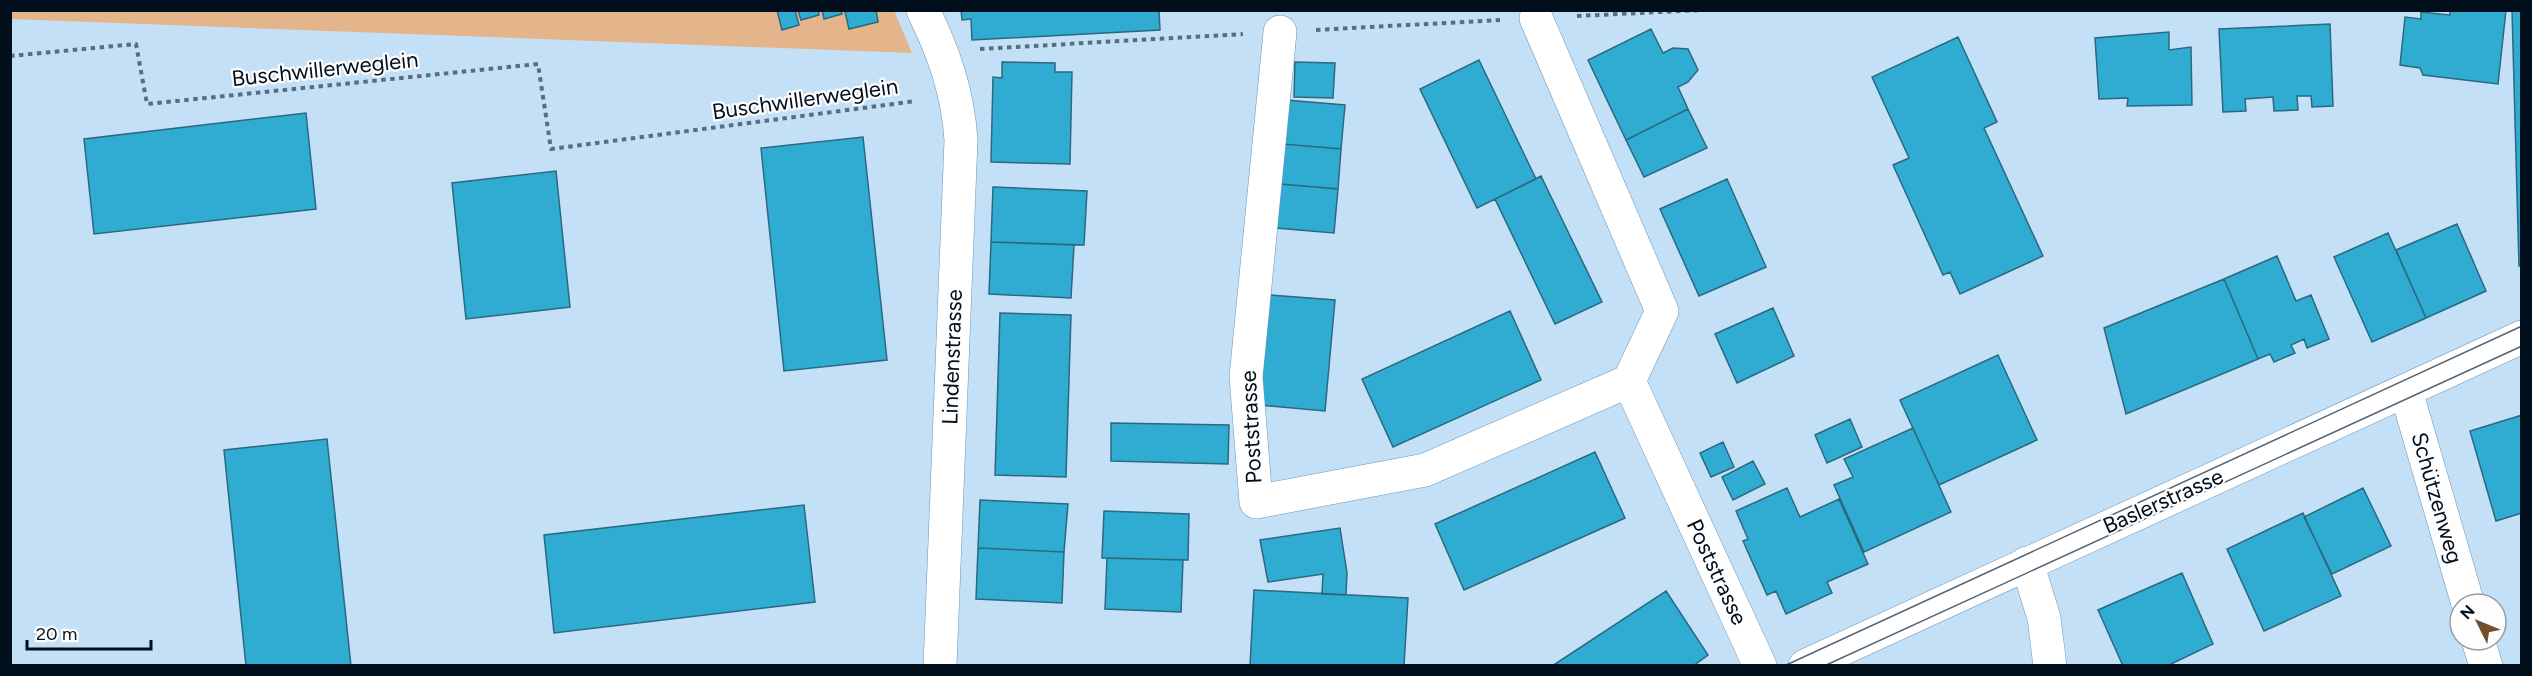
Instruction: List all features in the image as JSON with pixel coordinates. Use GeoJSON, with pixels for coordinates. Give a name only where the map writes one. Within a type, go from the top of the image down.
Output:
{"type":"FeatureCollection","features":[{"type":"Feature","properties":{"kind":"street","name":"Lindenstrasse"},"geometry":{"type":"LineString","coordinates":[[923,10],[944,51],[959,107],[961,140],[940,666]]}},
{"type":"Feature","properties":{"kind":"street"},"geometry":{"type":"LineString","coordinates":[[1536,18],[1662,311],[1629,381]]}},
{"type":"Feature","properties":{"kind":"street","name":"Poststrasse"},"geometry":{"type":"LineString","coordinates":[[1280,32],[1246,377],[1256,502],[1425,470],[1629,381],[1760,666]]}},
{"type":"Feature","properties":{"kind":"street","name":"Baslerstrasse"},"geometry":{"type":"LineString","coordinates":[[1805,666],[2027,562],[2406,392],[2522,337]]}},
{"type":"Feature","properties":{"kind":"street","name":"Schützenweg"},"geometry":{"type":"LineString","coordinates":[[2406,392],[2464,592]]}},
{"type":"Feature","properties":{"kind":"street"},"geometry":{"type":"LineString","coordinates":[[2027,562],[2044,618],[2050,666]]}},
{"type":"Feature","properties":{"kind":"path"},"geometry":{"type":"LineString","coordinates":[[944,51],[1702,10]]}},
{"type":"Feature","properties":{"kind":"path","name":"Buschwillerweglein"},"geometry":{"type":"LineString","coordinates":[[10,56],[136,44],[147,104],[538,64],[550,149],[915,101],[944,51]]}},
{"type":"Feature","properties":{"kind":"shaded area"},"geometry":{"type":"Polygon","coordinates":[[[11,10],[894,10],[912,53],[11,19],[11,10]]]}},
{"type":"Feature","properties":{"kind":"building"},"geometry":{"type":"Polygon","coordinates":[[[777,10],[795,10],[799,25],[782,30],[777,10]]]}},
{"type":"Feature","properties":{"kind":"building"},"geometry":{"type":"Polygon","coordinates":[[[798,10],[818,10],[819,15],[801,20],[798,10]]]}},
{"type":"Feature","properties":{"kind":"building"},"geometry":{"type":"Polygon","coordinates":[[[822,10],[841,10],[842,14],[824,19],[822,10]]]}},
{"type":"Feature","properties":{"kind":"building"},"geometry":{"type":"Polygon","coordinates":[[[876,10],[878,22],[849,29],[845,12],[876,10]]]}},
{"type":"Feature","properties":{"kind":"building"},"geometry":{"type":"Polygon","coordinates":[[[961,10],[1159,10],[1160,30],[972,40],[971,19],[962,20],[961,10]]]}},
{"type":"Feature","properties":{"kind":"building"},"geometry":{"type":"Polygon","coordinates":[[[2450,10],[2506,10],[2498,84],[2423,75],[2420,68],[2400,65],[2405,17],[2421,19],[2421,12],[2450,15],[2450,10]]]}},
{"type":"Feature","properties":{"kind":"building"},"geometry":{"type":"Polygon","coordinates":[[[2512,10],[2522,10],[2522,265],[2519,266],[2512,10]]]}},
{"type":"Feature","properties":{"kind":"building"},"geometry":{"type":"Polygon","coordinates":[[[2330,24],[2333,106],[2312,107],[2311,96],[2297,96],[2298,110],[2274,111],[2273,97],[2245,99],[2246,111],[2223,112],[2219,29],[2330,24]]]}},
{"type":"Feature","properties":{"kind":"building"},"geometry":{"type":"Polygon","coordinates":[[[1651,29],[1663,53],[1673,48],[1688,49],[1698,70],[1688,82],[1678,87],[1688,109],[1626,140],[1588,60],[1651,29]]]}},
{"type":"Feature","properties":{"kind":"building"},"geometry":{"type":"Polygon","coordinates":[[[2169,32],[2169,50],[2191,47],[2192,105],[2127,106],[2128,98],[2099,99],[2095,38],[2169,32]]]}},
{"type":"Feature","properties":{"kind":"building"},"geometry":{"type":"Polygon","coordinates":[[[1958,37],[1997,122],[1984,128],[2043,256],[1960,294],[1950,272],[1943,275],[1893,165],[1909,158],[1872,77],[1958,37]]]}},
{"type":"Feature","properties":{"kind":"building"},"geometry":{"type":"Polygon","coordinates":[[[1479,60],[1536,179],[1477,208],[1420,89],[1479,60]]]}},
{"type":"Feature","properties":{"kind":"building"},"geometry":{"type":"Polygon","coordinates":[[[1002,62],[1055,63],[1055,72],[1072,72],[1070,164],[991,162],[993,77],[1002,78],[1002,62]]]}},
{"type":"Feature","properties":{"kind":"building"},"geometry":{"type":"Polygon","coordinates":[[[1295,62],[1335,63],[1333,98],[1294,97],[1295,62]]]}},
{"type":"Feature","properties":{"kind":"building"},"geometry":{"type":"Polygon","coordinates":[[[1286,100],[1345,105],[1341,149],[1283,144],[1286,100]]]}},
{"type":"Feature","properties":{"kind":"building"},"geometry":{"type":"Polygon","coordinates":[[[1688,109],[1707,148],[1644,177],[1626,140],[1688,109]]]}},
{"type":"Feature","properties":{"kind":"building"},"geometry":{"type":"Polygon","coordinates":[[[306,113],[316,209],[94,234],[84,139],[306,113]]]}},
{"type":"Feature","properties":{"kind":"building"},"geometry":{"type":"Polygon","coordinates":[[[863,137],[887,360],[784,371],[761,148],[863,137]]]}},
{"type":"Feature","properties":{"kind":"building"},"geometry":{"type":"Polygon","coordinates":[[[1283,144],[1341,149],[1338,189],[1280,184],[1283,144]]]}},
{"type":"Feature","properties":{"kind":"building"},"geometry":{"type":"Polygon","coordinates":[[[556,171],[570,307],[466,319],[452,183],[556,171]]]}},
{"type":"Feature","properties":{"kind":"building"},"geometry":{"type":"Polygon","coordinates":[[[1541,176],[1602,302],[1555,324],[1495,199],[1541,176]]]}},
{"type":"Feature","properties":{"kind":"building"},"geometry":{"type":"Polygon","coordinates":[[[1727,179],[1766,267],[1699,296],[1660,209],[1727,179]]]}},
{"type":"Feature","properties":{"kind":"building"},"geometry":{"type":"Polygon","coordinates":[[[1280,184],[1338,189],[1334,233],[1276,228],[1280,184]]]}},
{"type":"Feature","properties":{"kind":"building"},"geometry":{"type":"Polygon","coordinates":[[[993,187],[1087,191],[1084,245],[991,242],[993,187]]]}},
{"type":"Feature","properties":{"kind":"building"},"geometry":{"type":"Polygon","coordinates":[[[2457,224],[2486,291],[2426,318],[2396,250],[2457,224]]]}},
{"type":"Feature","properties":{"kind":"building"},"geometry":{"type":"Polygon","coordinates":[[[2388,233],[2426,318],[2372,342],[2334,257],[2388,233]]]}},
{"type":"Feature","properties":{"kind":"building"},"geometry":{"type":"Polygon","coordinates":[[[991,242],[1074,245],[1071,298],[989,294],[991,242]]]}},
{"type":"Feature","properties":{"kind":"building"},"geometry":{"type":"Polygon","coordinates":[[[2277,256],[2296,301],[2311,295],[2329,339],[2307,348],[2304,339],[2291,345],[2295,353],[2274,362],[2270,354],[2258,359],[2224,279],[2277,256]]]}},
{"type":"Feature","properties":{"kind":"building"},"geometry":{"type":"Polygon","coordinates":[[[2224,279],[2258,359],[2126,414],[2104,328],[2224,279]]]}},
{"type":"Feature","properties":{"kind":"building"},"geometry":{"type":"Polygon","coordinates":[[[1269,295],[1335,300],[1325,411],[1259,405],[1269,295]]]}},
{"type":"Feature","properties":{"kind":"building"},"geometry":{"type":"Polygon","coordinates":[[[1773,308],[1794,356],[1737,383],[1715,334],[1773,308]]]}},
{"type":"Feature","properties":{"kind":"building"},"geometry":{"type":"Polygon","coordinates":[[[1510,311],[1541,380],[1393,447],[1362,379],[1510,311]]]}},
{"type":"Feature","properties":{"kind":"building"},"geometry":{"type":"Polygon","coordinates":[[[1000,313],[1071,315],[1066,477],[995,475],[1000,313]]]}},
{"type":"Feature","properties":{"kind":"building"},"geometry":{"type":"Polygon","coordinates":[[[1998,355],[2037,440],[1939,485],[1900,400],[1998,355]]]}},
{"type":"Feature","properties":{"kind":"building"},"geometry":{"type":"Polygon","coordinates":[[[2522,415],[2522,513],[2496,521],[2470,431],[2522,415]]]}},
{"type":"Feature","properties":{"kind":"building"},"geometry":{"type":"Polygon","coordinates":[[[1850,419],[1862,447],[1827,463],[1815,435],[1850,419]]]}},
{"type":"Feature","properties":{"kind":"building"},"geometry":{"type":"Polygon","coordinates":[[[1111,423],[1229,425],[1228,464],[1111,461],[1111,423]]]}},
{"type":"Feature","properties":{"kind":"building"},"geometry":{"type":"Polygon","coordinates":[[[1913,428],[1951,512],[1864,552],[1834,485],[1853,477],[1844,459],[1913,428]]]}},
{"type":"Feature","properties":{"kind":"building"},"geometry":{"type":"Polygon","coordinates":[[[327,439],[351,666],[246,666],[224,450],[327,439]]]}},
{"type":"Feature","properties":{"kind":"building"},"geometry":{"type":"Polygon","coordinates":[[[1723,442],[1734,467],[1711,477],[1700,453],[1723,442]]]}},
{"type":"Feature","properties":{"kind":"building"},"geometry":{"type":"Polygon","coordinates":[[[1595,452],[1625,518],[1464,590],[1435,524],[1595,452]]]}},
{"type":"Feature","properties":{"kind":"building"},"geometry":{"type":"Polygon","coordinates":[[[1753,461],[1765,484],[1733,500],[1722,477],[1753,461]]]}},
{"type":"Feature","properties":{"kind":"building"},"geometry":{"type":"Polygon","coordinates":[[[1787,488],[1800,517],[1839,499],[1868,564],[1827,582],[1832,593],[1786,614],[1776,591],[1767,595],[1743,541],[1748,539],[1736,511],[1787,488]]]}},
{"type":"Feature","properties":{"kind":"building"},"geometry":{"type":"Polygon","coordinates":[[[2363,488],[2391,546],[2332,574],[2304,517],[2363,488]]]}},
{"type":"Feature","properties":{"kind":"building"},"geometry":{"type":"Polygon","coordinates":[[[980,500],[1068,504],[1064,552],[978,548],[980,500]]]}},
{"type":"Feature","properties":{"kind":"building"},"geometry":{"type":"Polygon","coordinates":[[[804,505],[815,602],[554,633],[544,535],[804,505]]]}},
{"type":"Feature","properties":{"kind":"building"},"geometry":{"type":"Polygon","coordinates":[[[1104,511],[1189,514],[1188,560],[1102,558],[1104,511]]]}},
{"type":"Feature","properties":{"kind":"building"},"geometry":{"type":"Polygon","coordinates":[[[2303,513],[2341,596],[2264,631],[2227,549],[2303,513]]]}},
{"type":"Feature","properties":{"kind":"building"},"geometry":{"type":"Polygon","coordinates":[[[1340,528],[1347,573],[1346,595],[1322,594],[1323,574],[1268,582],[1260,540],[1340,528]]]}},
{"type":"Feature","properties":{"kind":"building"},"geometry":{"type":"Polygon","coordinates":[[[978,548],[1064,552],[1062,603],[976,599],[978,548]]]}},
{"type":"Feature","properties":{"kind":"building"},"geometry":{"type":"Polygon","coordinates":[[[1107,558],[1183,560],[1181,612],[1105,609],[1107,558]]]}},
{"type":"Feature","properties":{"kind":"building"},"geometry":{"type":"Polygon","coordinates":[[[2182,573],[2213,644],[2167,666],[2123,666],[2098,610],[2182,573]]]}},
{"type":"Feature","properties":{"kind":"building"},"geometry":{"type":"Polygon","coordinates":[[[1254,590],[1408,598],[1404,666],[1250,666],[1254,590]]]}},
{"type":"Feature","properties":{"kind":"building"},"geometry":{"type":"Polygon","coordinates":[[[1666,591],[1708,655],[1693,666],[1552,666],[1666,591]]]}},
{"type":"Feature","properties":{"kind":"tram line"},"geometry":{"type":"LineString","coordinates":[[1784,666],[2522,326]]}},
{"type":"Feature","properties":{"kind":"tram line"},"geometry":{"type":"LineString","coordinates":[[1824,666],[2522,346]]}}]}
